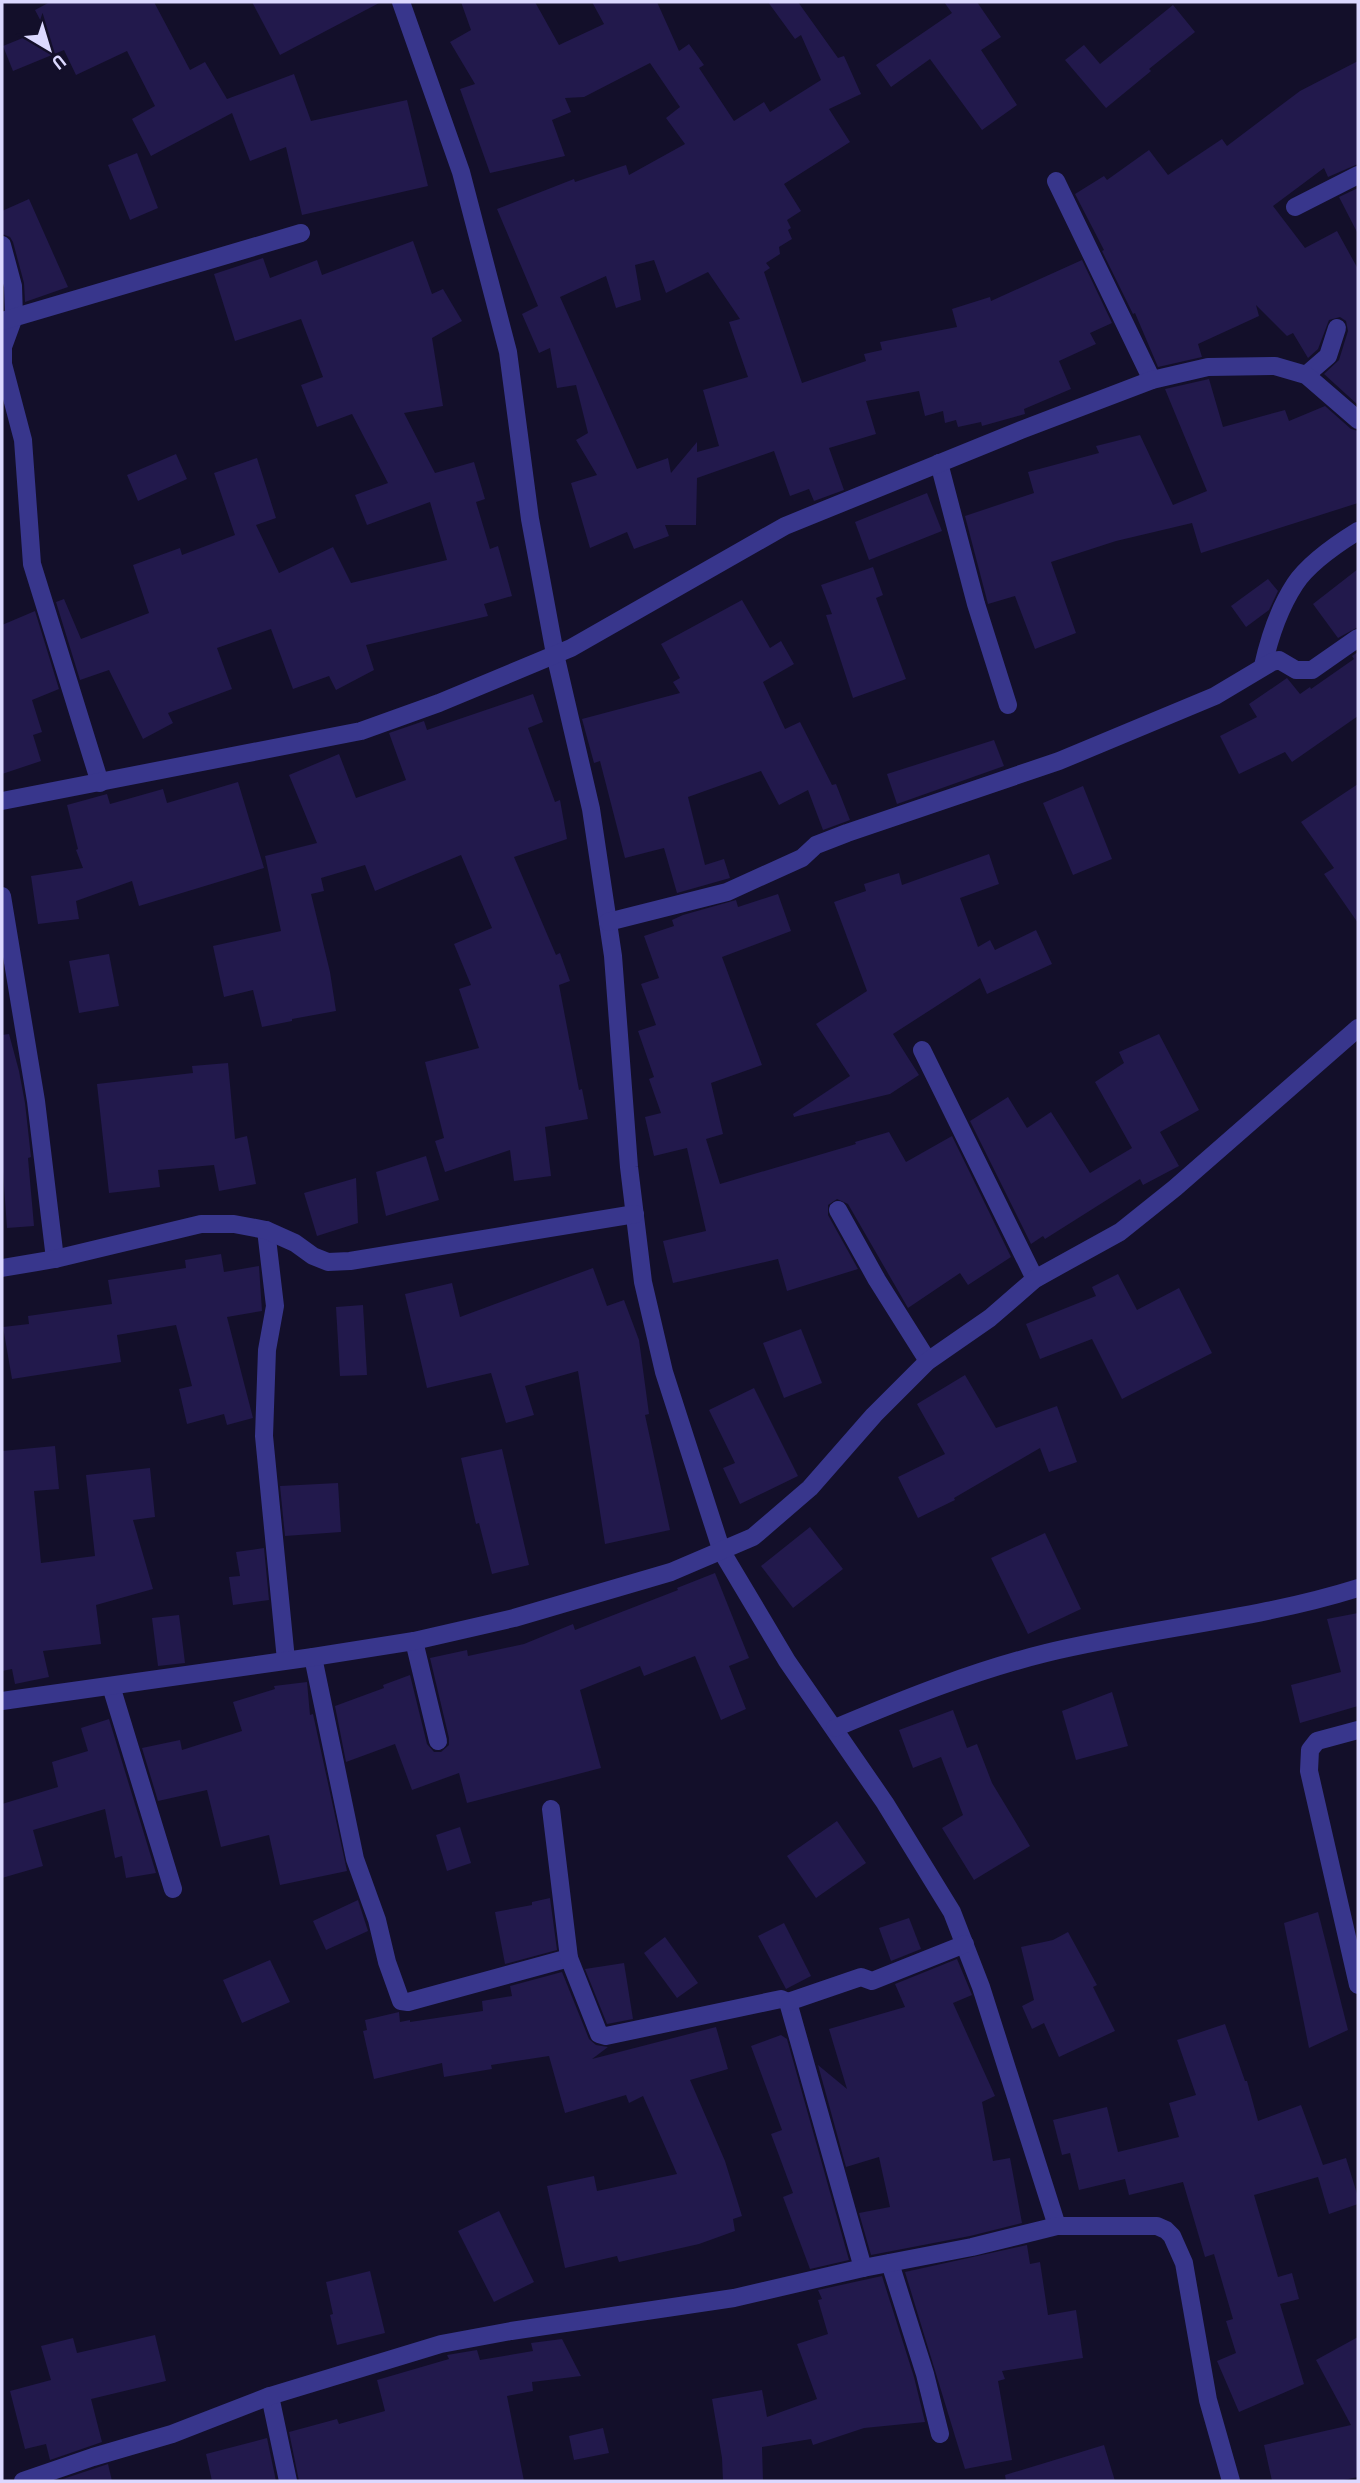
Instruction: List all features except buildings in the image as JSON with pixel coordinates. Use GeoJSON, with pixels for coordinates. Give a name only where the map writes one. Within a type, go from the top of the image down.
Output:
{"type":"FeatureCollection","features":[{"type":"Feature","properties":{"kind":"street"},"geometry":{"type":"LineString","coordinates":[[401,2],[461,172],[508,352],[530,519],[555,654],[591,809],[613,956],[621,1081],[643,1282],[664,1372],[722,1552],[787,1661],[885,1802],[945,1901],[981,1987],[1057,2226]]}},
{"type":"Feature","properties":{"kind":"street"},"geometry":{"type":"LineString","coordinates":[[1295,207],[1358,174]]}},
{"type":"Feature","properties":{"kind":"street"},"geometry":{"type":"LineString","coordinates":[[1056,181],[1152,380]]}},
{"type":"Feature","properties":{"kind":"street"},"geometry":{"type":"LineString","coordinates":[[8,319],[301,233]]}},
{"type":"Feature","properties":{"kind":"street"},"geometry":{"type":"LineString","coordinates":[[2,245],[13,286],[3,363],[23,440],[32,564],[100,783]]}},
{"type":"Feature","properties":{"kind":"street"},"geometry":{"type":"LineString","coordinates":[[1306,375],[1328,356],[1337,328]]}},
{"type":"Feature","properties":{"kind":"street"},"geometry":{"type":"LineString","coordinates":[[2,801],[361,731],[439,703],[571,648],[785,526],[1152,380],[1208,367],[1275,366],[1306,375],[1358,420]]}},
{"type":"Feature","properties":{"kind":"street"},"geometry":{"type":"LineString","coordinates":[[939,463],[976,604],[1007,705]]}},
{"type":"Feature","properties":{"kind":"street"},"geometry":{"type":"LineString","coordinates":[[1263,666],[1269,638],[1296,583],[1319,560],[1358,531]]}},
{"type":"Feature","properties":{"kind":"street"},"geometry":{"type":"LineString","coordinates":[[608,922],[727,892],[802,858],[816,845],[933,802],[1059,761],[1192,706],[1233,686],[1263,666],[1279,660],[1296,670],[1312,670],[1358,638]]}},
{"type":"Feature","properties":{"kind":"street"},"geometry":{"type":"LineString","coordinates":[[2,896],[36,1101],[55,1259]]}},
{"type":"Feature","properties":{"kind":"street"},"geometry":{"type":"LineString","coordinates":[[2,1701],[414,1641],[514,1618],[671,1572],[722,1552],[752,1537],[810,1488],[874,1415],[928,1361],[990,1318],[1035,1279],[1120,1232],[1175,1188],[1358,1028]]}},
{"type":"Feature","properties":{"kind":"street"},"geometry":{"type":"LineString","coordinates":[[922,1051],[1035,1279]]}},
{"type":"Feature","properties":{"kind":"street"},"geometry":{"type":"LineString","coordinates":[[838,1210],[877,1280],[928,1361]]}},
{"type":"Feature","properties":{"kind":"street"},"geometry":{"type":"LineString","coordinates":[[2,1268],[55,1259],[201,1224],[234,1224],[266,1230],[328,1262],[350,1261],[635,1214]]}},
{"type":"Feature","properties":{"kind":"street"},"geometry":{"type":"LineString","coordinates":[[266,1230],[275,1306],[267,1350],[264,1436],[286,1660]]}},
{"type":"Feature","properties":{"kind":"street"},"geometry":{"type":"LineString","coordinates":[[835,1728],[917,1693],[1046,1653],[1264,1612],[1358,1588]]}},
{"type":"Feature","properties":{"kind":"street"},"geometry":{"type":"LineString","coordinates":[[414,1641],[438,1741]]}},
{"type":"Feature","properties":{"kind":"street"},"geometry":{"type":"LineString","coordinates":[[313,1657],[355,1859],[377,1920],[396,1992],[401,2001],[408,2002],[569,1958]]}},
{"type":"Feature","properties":{"kind":"street"},"geometry":{"type":"LineString","coordinates":[[111,1686],[173,1889]]}},
{"type":"Feature","properties":{"kind":"street"},"geometry":{"type":"LineString","coordinates":[[1358,1730],[1317,1741],[1310,1750],[1309,1771],[1358,1985]]}},
{"type":"Feature","properties":{"kind":"street"},"geometry":{"type":"LineString","coordinates":[[551,1809],[569,1958],[599,2034],[607,2036],[781,1999],[788,2002],[860,1977],[872,1981],[964,1944]]}},
{"type":"Feature","properties":{"kind":"street"},"geometry":{"type":"LineString","coordinates":[[788,2002],[863,2268]]}},
{"type":"Feature","properties":{"kind":"street"},"geometry":{"type":"LineString","coordinates":[[23,2481],[172,2434],[270,2396],[441,2344],[734,2298],[1057,2226],[1157,2226],[1172,2236],[1184,2263],[1208,2400],[1231,2481]]}},
{"type":"Feature","properties":{"kind":"street"},"geometry":{"type":"LineString","coordinates":[[890,2263],[925,2374],[940,2434]]}},
{"type":"Feature","properties":{"kind":"street"},"geometry":{"type":"LineString","coordinates":[[270,2396],[288,2481]]}}]}
